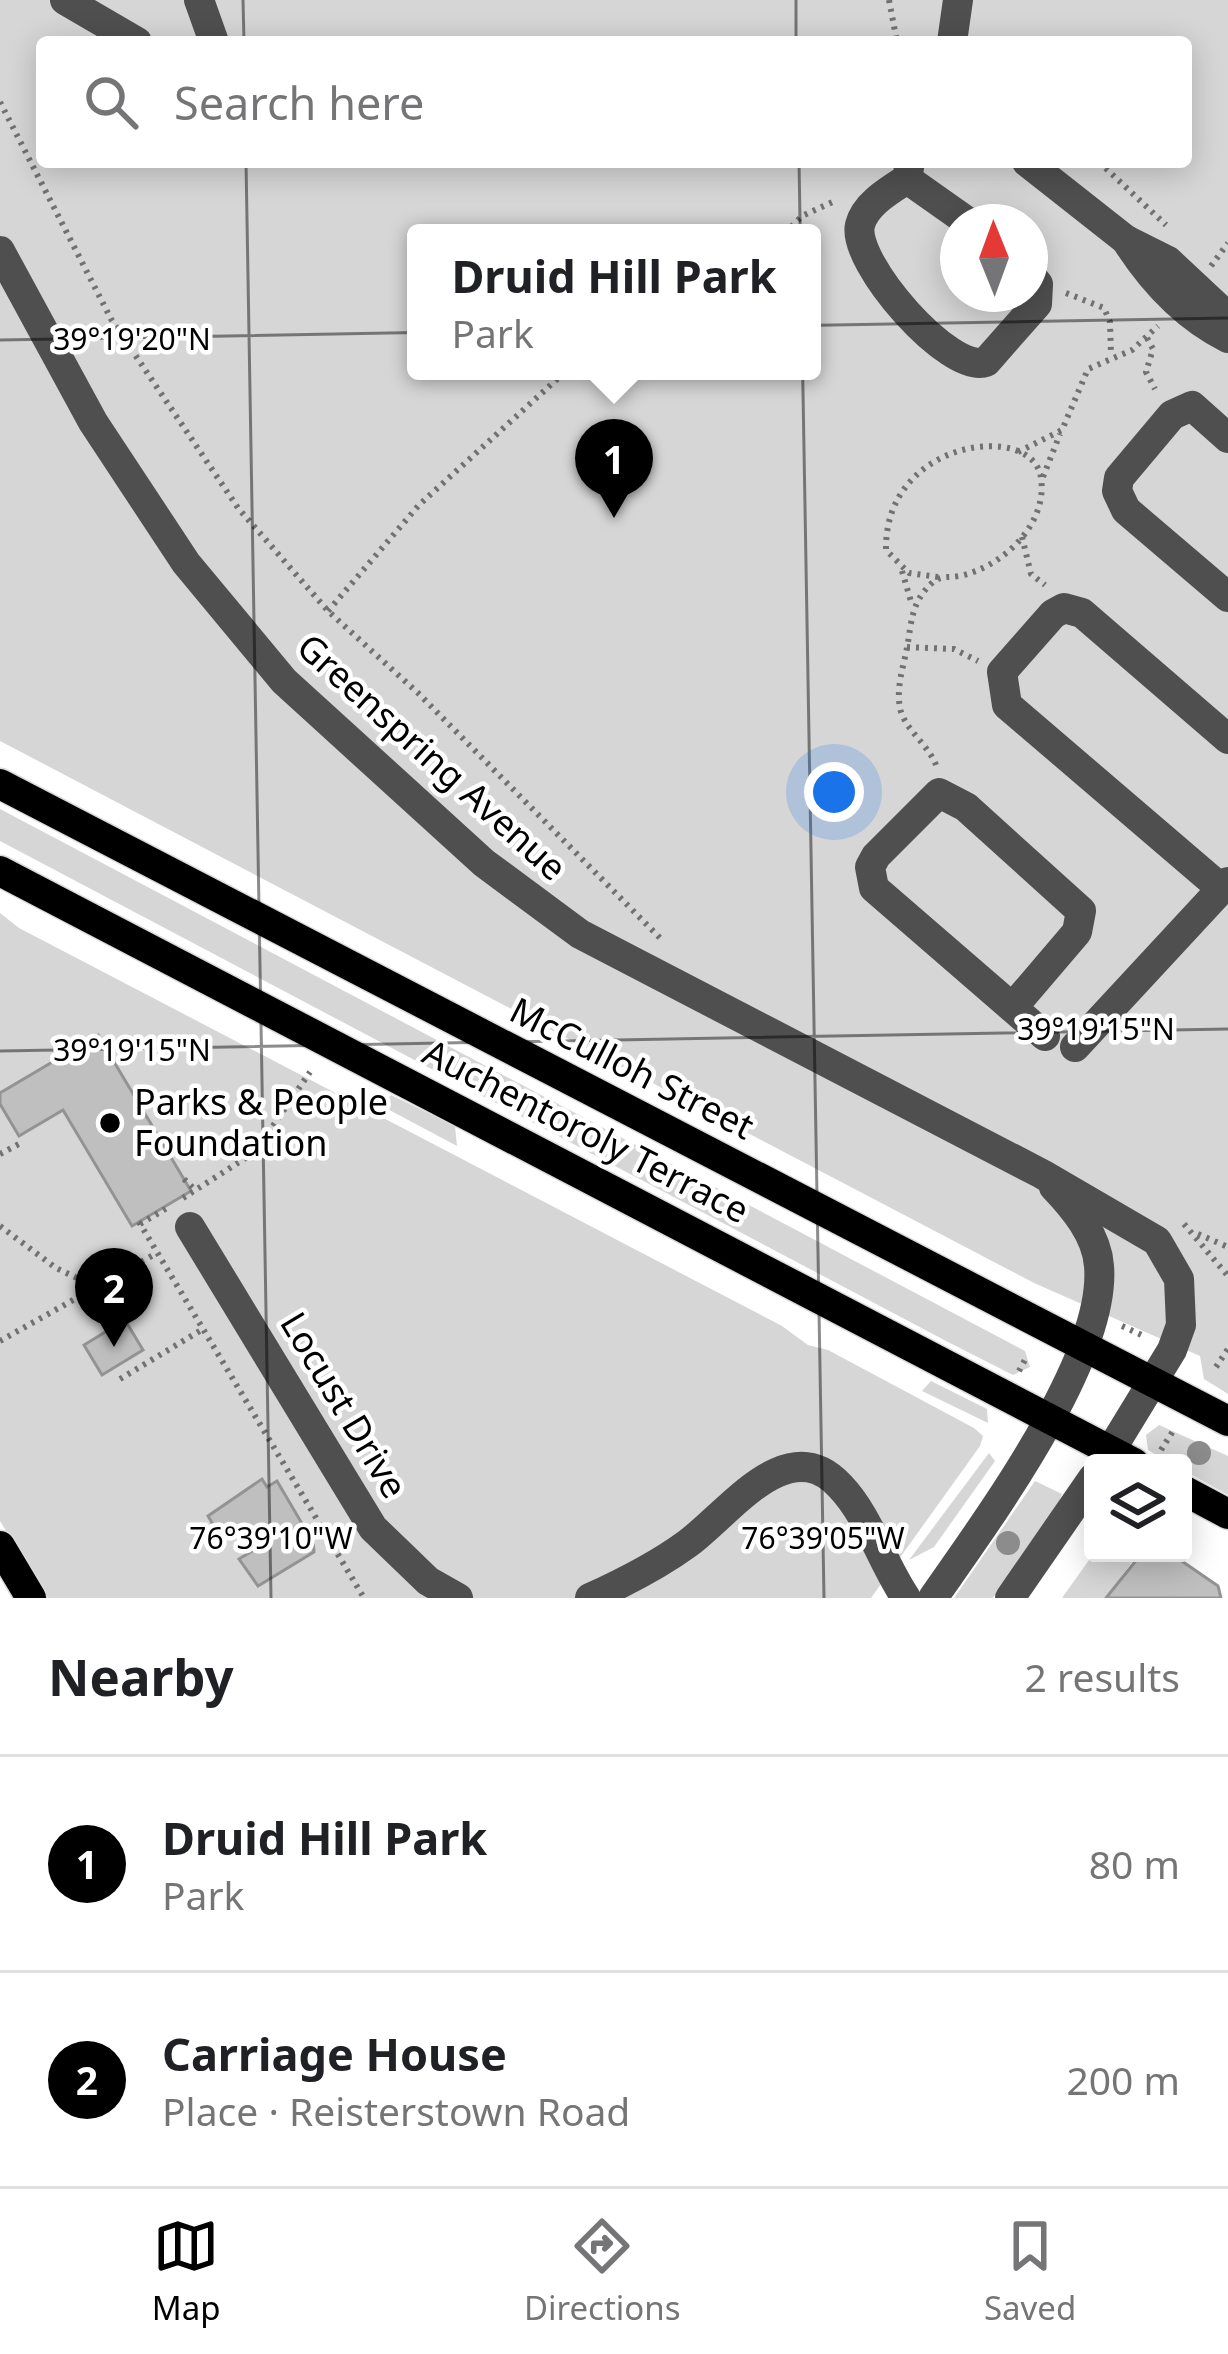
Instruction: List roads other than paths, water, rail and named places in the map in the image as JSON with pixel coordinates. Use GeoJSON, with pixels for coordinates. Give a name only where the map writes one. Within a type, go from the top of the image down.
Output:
{"type":"FeatureCollection","features":[{"type":"Feature","properties":{"kind":"main road","name":"McCulloh Street"},"geometry":{"type":"LineString","coordinates":[[0,784],[1228,1421]]}},
{"type":"Feature","properties":{"kind":"main road","name":"Auchentoroly Terrace"},"geometry":{"type":"LineString","coordinates":[[0,871],[1122,1454]]}},
{"type":"Feature","properties":{"kind":"main road"},"geometry":{"type":"LineString","coordinates":[[1192,1495],[1228,1514]]}},
{"type":"Feature","properties":{"kind":"main road"},"geometry":{"type":"LineString","coordinates":[[0,1546],[31,1598]]}},
{"type":"Feature","properties":{"kind":"street"},"geometry":{"type":"LineString","coordinates":[[65,0],[127,36]]}},
{"type":"Feature","properties":{"kind":"street"},"geometry":{"type":"LineString","coordinates":[[199,0],[212,36]]}},
{"type":"Feature","properties":{"kind":"street"},"geometry":{"type":"LineString","coordinates":[[952,36],[953,1]]}},
{"type":"Feature","properties":{"kind":"street"},"geometry":{"type":"LineString","coordinates":[[1035,168],[1126,240],[1168,261],[1228,317]]}},
{"type":"Feature","properties":{"kind":"street"},"geometry":{"type":"LineString","coordinates":[[947,204],[908,170],[860,220],[860,244],[899,304],[959,360],[986,362],[1030,312]]}},
{"type":"Feature","properties":{"kind":"street"},"geometry":{"type":"LineString","coordinates":[[1126,240],[1150,277],[1206,327],[1228,338]]}},
{"type":"Feature","properties":{"kind":"street","name":"Greenspring Avenue"},"geometry":{"type":"LineString","coordinates":[[0,251],[93,422],[186,563],[284,681],[484,863],[599,944],[1137,1225],[1172,1261],[1181,1288],[1181,1325],[1151,1382],[1128,1454]]}},
{"type":"Feature","properties":{"kind":"street"},"geometry":{"type":"LineString","coordinates":[[1228,438],[1192,406],[1172,415],[1119,478],[1117,491],[1126,509],[1228,597]]}},
{"type":"Feature","properties":{"kind":"street"},"geometry":{"type":"LineString","coordinates":[[1075,1047],[1225,886],[1007,705],[1001,673],[1064,608],[1082,613],[1228,740]]}},
{"type":"Feature","properties":{"kind":"street"},"geometry":{"type":"LineString","coordinates":[[1012,1007],[1077,932],[1081,911],[967,807],[939,793],[876,856],[871,867],[874,888],[1045,1036]]}},
{"type":"Feature","properties":{"kind":"street","name":"Greenspring Avenue"},"geometry":{"type":"LineString","coordinates":[[933,1598],[1023,1468],[1052,1416],[1097,1294],[1096,1250],[1080,1217],[1042,1174]]}},
{"type":"Feature","properties":{"kind":"street","name":"Locust Drive"},"geometry":{"type":"LineString","coordinates":[[190,1227],[373,1528],[428,1581],[458,1598]]}},
{"type":"Feature","properties":{"kind":"street"},"geometry":{"type":"LineString","coordinates":[[590,1598],[672,1555],[761,1479],[794,1468],[827,1473],[843,1488],[906,1598]]}},
{"type":"Feature","properties":{"kind":"street"},"geometry":{"type":"LineString","coordinates":[[1010,1598],[1084,1491]]}},
{"type":"Feature","properties":{"kind":"place","name":"Druid Hill Park"},"geometry":{"type":"Point","coordinates":[614,518]}},
{"type":"Feature","properties":{"kind":"place","name":"Parks & People Foundation"},"geometry":{"type":"Point","coordinates":[110,1123]}},
{"type":"Feature","properties":{"kind":"place","name":"Carriage House"},"geometry":{"type":"Point","coordinates":[114,1347]}}]}
